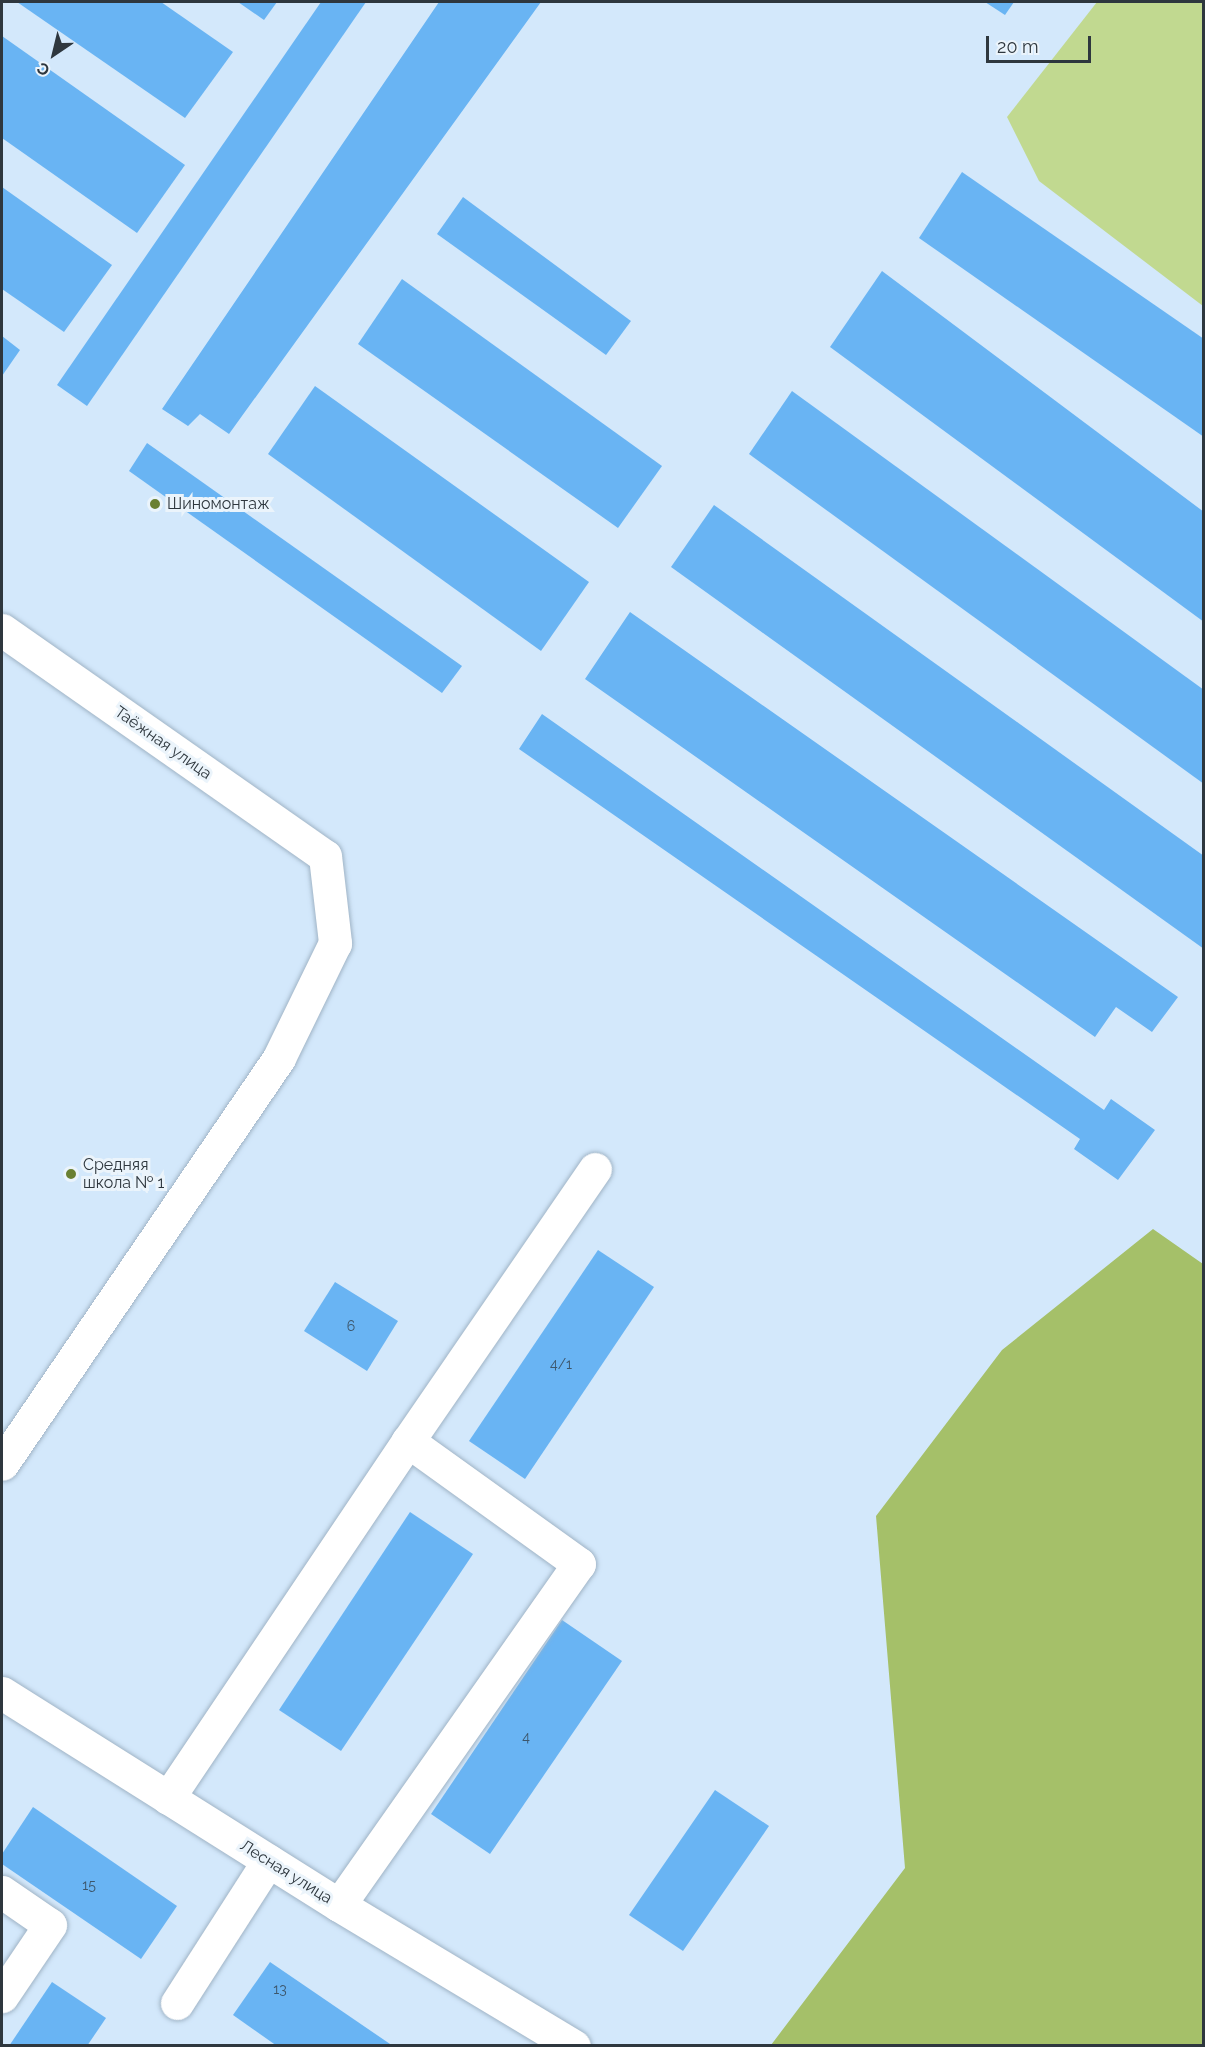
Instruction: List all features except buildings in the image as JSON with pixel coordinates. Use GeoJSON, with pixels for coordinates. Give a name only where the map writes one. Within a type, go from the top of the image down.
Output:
{"type":"FeatureCollection","features":[{"type":"Feature","properties":{"kind":"street","name":"Таёжная улица"},"geometry":{"type":"LineString","coordinates":[[2,630],[325,856],[335,943],[279,1058],[2,1464]]}},
{"type":"Feature","properties":{"kind":"street"},"geometry":{"type":"LineString","coordinates":[[168,1798],[408,1441],[596,1169]]}},
{"type":"Feature","properties":{"kind":"street"},"geometry":{"type":"LineString","coordinates":[[339,1905],[579,1564],[408,1441]]}},
{"type":"Feature","properties":{"kind":"street","name":"Лесная улица"},"geometry":{"type":"LineString","coordinates":[[2,1693],[339,1905],[574,2046]]}},
{"type":"Feature","properties":{"kind":"street"},"geometry":{"type":"LineString","coordinates":[[177,2003],[268,1861]]}},
{"type":"Feature","properties":{"kind":"street"},"geometry":{"type":"LineString","coordinates":[[2,1892],[50,1925],[2,1996]]}},
{"type":"Feature","properties":{"kind":"green space"},"geometry":{"type":"Polygon","coordinates":[[[1097,2],[1203,2],[1203,306],[1039,181],[1007,117],[1097,2]]]}},
{"type":"Feature","properties":{"kind":"green space"},"geometry":{"type":"Polygon","coordinates":[[[1153,1229],[1203,1264],[1203,2045],[771,2045],[905,1868],[876,1516],[1002,1350],[1153,1229]]]}},
{"type":"Feature","properties":{"kind":"place","name":"Шиномонтаж"},"geometry":{"type":"Point","coordinates":[155,504]}},
{"type":"Feature","properties":{"kind":"place","name":"Средняя школа № 1"},"geometry":{"type":"Point","coordinates":[71,1174]}}]}
